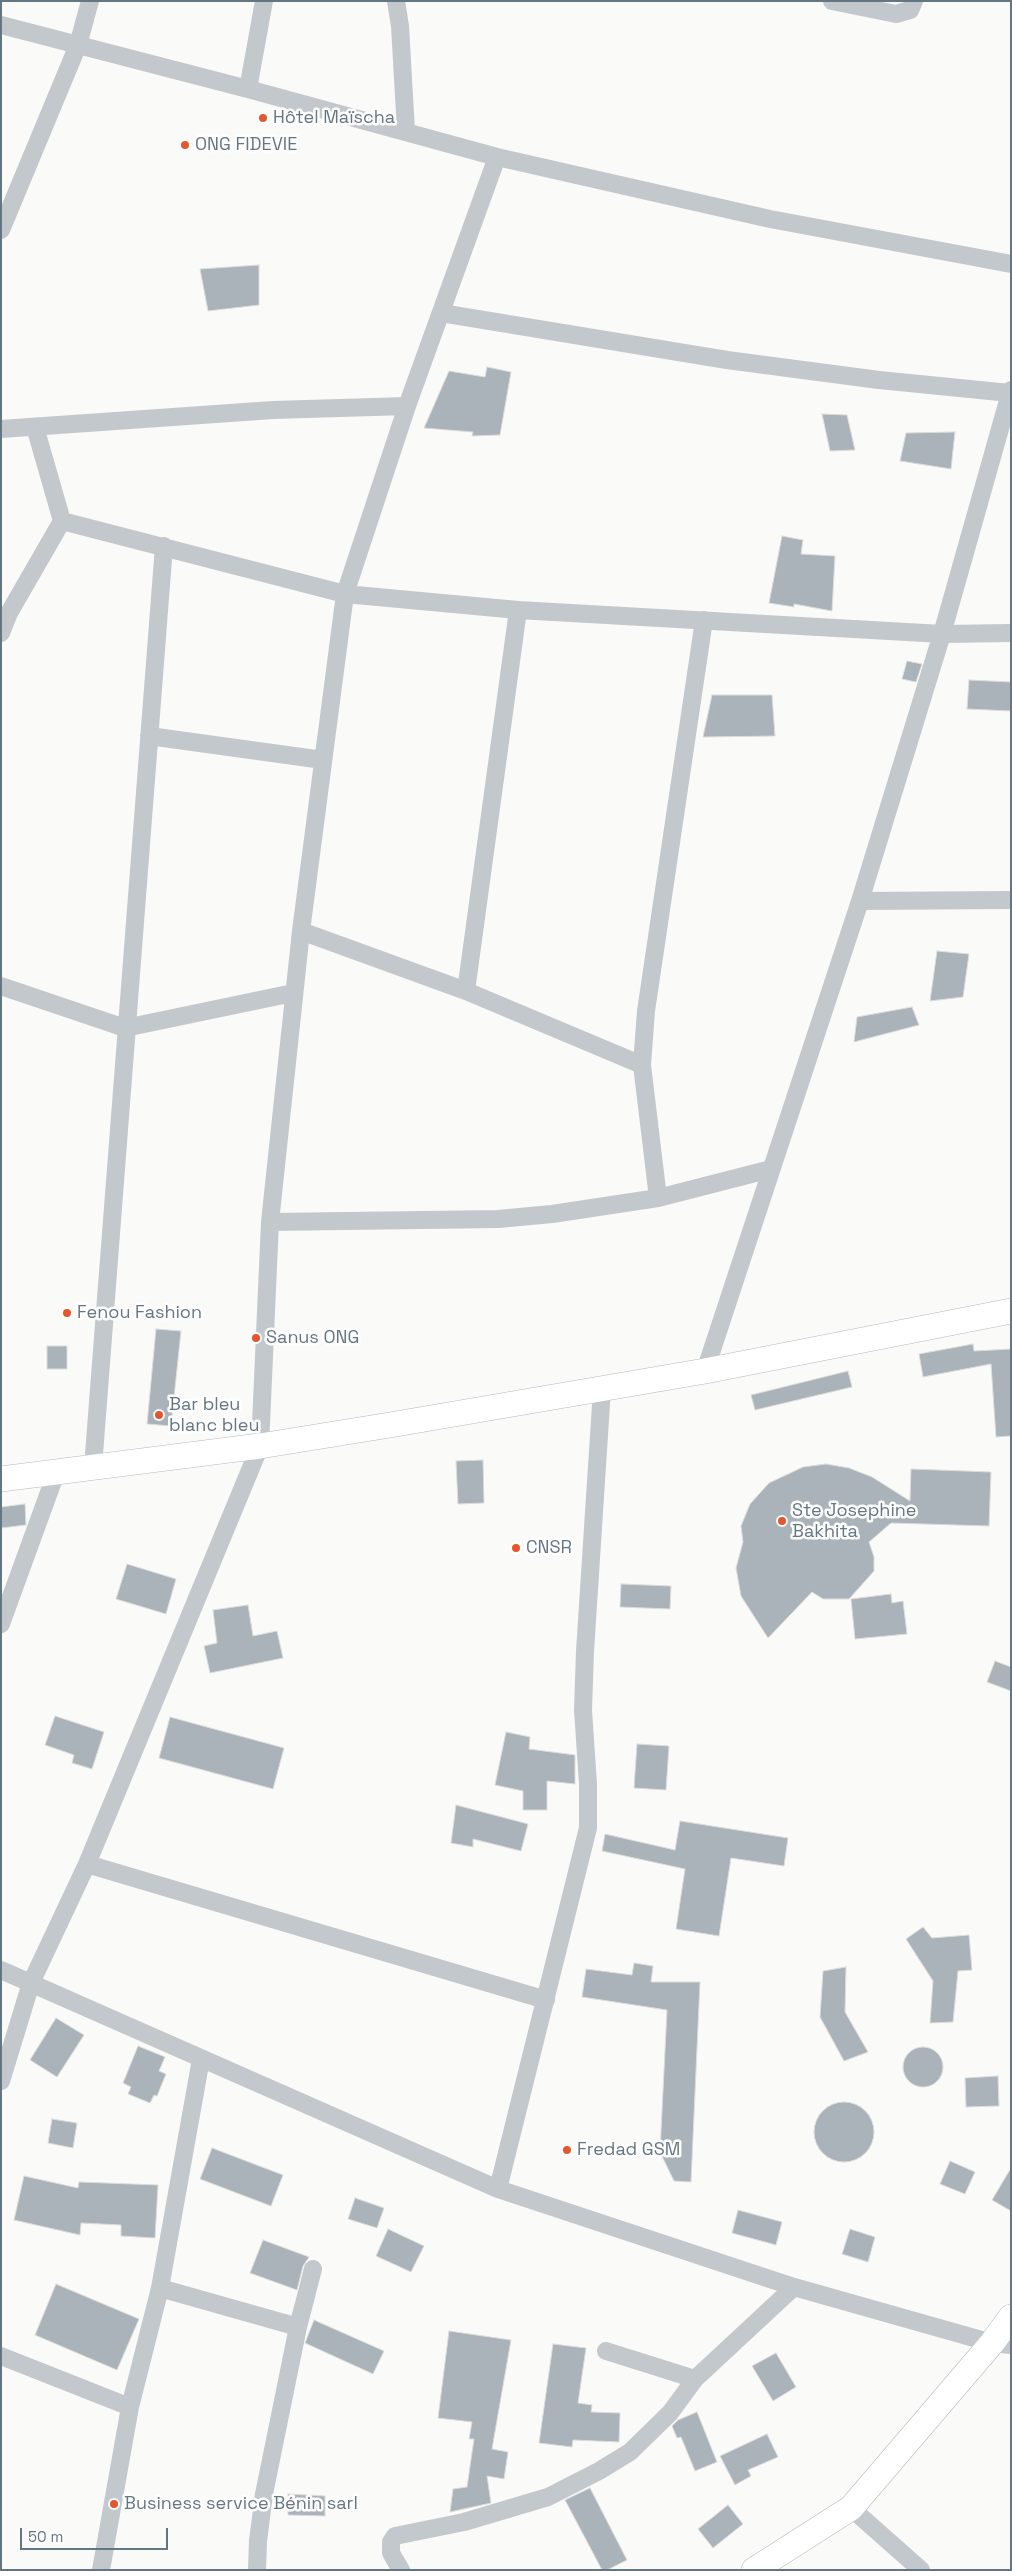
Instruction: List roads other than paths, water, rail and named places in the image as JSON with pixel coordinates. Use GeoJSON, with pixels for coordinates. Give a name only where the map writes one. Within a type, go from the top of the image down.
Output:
{"type":"FeatureCollection","features":[{"type":"Feature","properties":{"kind":"main road"},"geometry":{"type":"LineString","coordinates":[[1,1479],[260,1446],[704,1371],[1011,1311]]}},
{"type":"Feature","properties":{"kind":"main road"},"geometry":{"type":"LineString","coordinates":[[754,2570],[851,2508],[1002,2344],[1011,2318]]}},
{"type":"Feature","properties":{"kind":"street"},"geometry":{"type":"LineString","coordinates":[[1,230],[78,45],[90,1]]}},
{"type":"Feature","properties":{"kind":"street"},"geometry":{"type":"LineString","coordinates":[[248,89],[264,1]]}},
{"type":"Feature","properties":{"kind":"street"},"geometry":{"type":"LineString","coordinates":[[396,1],[400,26],[406,131]]}},
{"type":"Feature","properties":{"kind":"street"},"geometry":{"type":"LineString","coordinates":[[832,1],[896,14],[910,10],[914,1]]}},
{"type":"Feature","properties":{"kind":"street"},"geometry":{"type":"LineString","coordinates":[[1,25],[406,131],[497,157],[770,219],[1011,264]]}},
{"type":"Feature","properties":{"kind":"street"},"geometry":{"type":"LineString","coordinates":[[1,2081],[31,1983],[87,1864],[260,1446],[270,1222],[293,993],[345,594],[407,406],[497,157]]}},
{"type":"Feature","properties":{"kind":"street"},"geometry":{"type":"LineString","coordinates":[[441,314],[727,360],[879,380],[1010,391],[942,634],[860,900],[704,1371]]}},
{"type":"Feature","properties":{"kind":"street"},"geometry":{"type":"LineString","coordinates":[[1,429],[273,410],[407,406]]}},
{"type":"Feature","properties":{"kind":"street"},"geometry":{"type":"LineString","coordinates":[[1,633],[5,612],[62,521],[35,427]]}},
{"type":"Feature","properties":{"kind":"street"},"geometry":{"type":"LineString","coordinates":[[62,521],[345,594],[518,610],[942,634],[1011,633]]}},
{"type":"Feature","properties":{"kind":"street"},"geometry":{"type":"LineString","coordinates":[[93,1467],[125,1028],[164,546]]}},
{"type":"Feature","properties":{"kind":"street"},"geometry":{"type":"LineString","coordinates":[[466,991],[518,610]]}},
{"type":"Feature","properties":{"kind":"street"},"geometry":{"type":"LineString","coordinates":[[658,1198],[642,1065],[648,1002],[704,620]]}},
{"type":"Feature","properties":{"kind":"street"},"geometry":{"type":"LineString","coordinates":[[149,736],[323,760]]}},
{"type":"Feature","properties":{"kind":"street"},"geometry":{"type":"LineString","coordinates":[[860,900],[1011,900]]}},
{"type":"Feature","properties":{"kind":"street"},"geometry":{"type":"LineString","coordinates":[[301,931],[466,991],[642,1065]]}},
{"type":"Feature","properties":{"kind":"street"},"geometry":{"type":"LineString","coordinates":[[1,986],[125,1028],[293,993]]}},
{"type":"Feature","properties":{"kind":"street"},"geometry":{"type":"LineString","coordinates":[[270,1222],[498,1219],[552,1214],[658,1198],[771,1169]]}},
{"type":"Feature","properties":{"kind":"street"},"geometry":{"type":"LineString","coordinates":[[498,2189],[588,1828],[588,1784],[583,1710],[602,1389]]}},
{"type":"Feature","properties":{"kind":"street"},"geometry":{"type":"LineString","coordinates":[[1,1624],[56,1472]]}},
{"type":"Feature","properties":{"kind":"street"},"geometry":{"type":"LineString","coordinates":[[87,1864],[546,2000]]}},
{"type":"Feature","properties":{"kind":"street"},"geometry":{"type":"LineString","coordinates":[[1,1970],[498,2189],[794,2287],[1002,2344]]}},
{"type":"Feature","properties":{"kind":"street"},"geometry":{"type":"LineString","coordinates":[[101,2570],[130,2407],[160,2288],[201,2058]]}},
{"type":"Feature","properties":{"kind":"street"},"geometry":{"type":"LineString","coordinates":[[257,2570],[258,2541],[264,2494],[298,2328],[313,2270]]}},
{"type":"Feature","properties":{"kind":"street"},"geometry":{"type":"LineString","coordinates":[[401,2570],[391,2553],[391,2542],[395,2536],[464,2522],[548,2497],[599,2471],[630,2452],[670,2412],[695,2379],[794,2287]]}},
{"type":"Feature","properties":{"kind":"street"},"geometry":{"type":"LineString","coordinates":[[160,2288],[298,2328]]}},
{"type":"Feature","properties":{"kind":"street"},"geometry":{"type":"LineString","coordinates":[[606,2351],[695,2379]]}},
{"type":"Feature","properties":{"kind":"street"},"geometry":{"type":"LineString","coordinates":[[1,2356],[130,2407]]}},
{"type":"Feature","properties":{"kind":"street"},"geometry":{"type":"LineString","coordinates":[[851,2508],[921,2570]]}},
{"type":"Feature","properties":{"kind":"place","name":"Hôtel Maïscha"},"geometry":{"type":"Point","coordinates":[263,118]}},
{"type":"Feature","properties":{"kind":"place","name":"ONG FIDEVIE"},"geometry":{"type":"Point","coordinates":[185,145]}},
{"type":"Feature","properties":{"kind":"place","name":"Fenou Fashion"},"geometry":{"type":"Point","coordinates":[67,1313]}},
{"type":"Feature","properties":{"kind":"place","name":"Sanus ONG"},"geometry":{"type":"Point","coordinates":[256,1338]}},
{"type":"Feature","properties":{"kind":"place","name":"Bar bleu blanc bleu"},"geometry":{"type":"Point","coordinates":[159,1415]}},
{"type":"Feature","properties":{"kind":"place","name":"Ste Josephine Bakhita"},"geometry":{"type":"Point","coordinates":[782,1521]}},
{"type":"Feature","properties":{"kind":"place","name":"CNSR"},"geometry":{"type":"Point","coordinates":[516,1548]}},
{"type":"Feature","properties":{"kind":"place","name":"Fredad GSM"},"geometry":{"type":"Point","coordinates":[567,2150]}},
{"type":"Feature","properties":{"kind":"place","name":"Business service Bénin sarl"},"geometry":{"type":"Point","coordinates":[114,2504]}}]}
